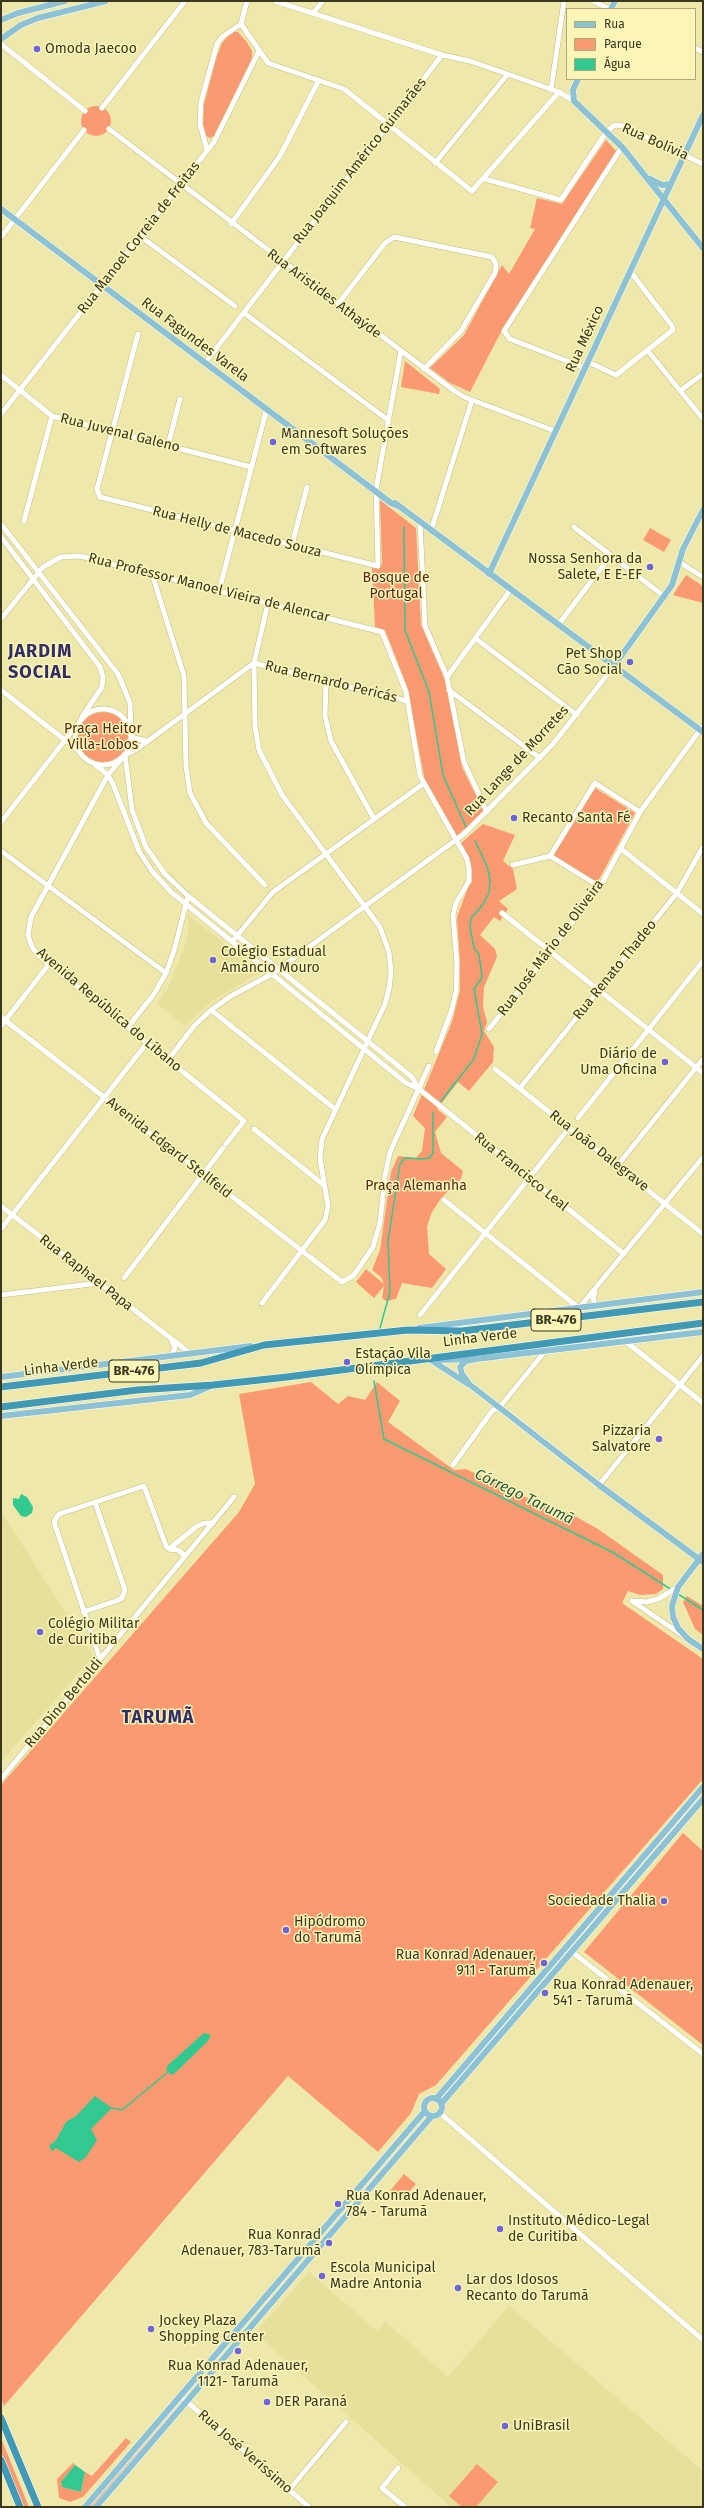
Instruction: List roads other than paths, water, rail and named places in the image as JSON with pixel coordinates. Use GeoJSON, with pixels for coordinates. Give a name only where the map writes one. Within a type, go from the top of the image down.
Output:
{"type":"FeatureCollection","features":[{"type":"Feature","properties":{"kind":"highway","name":"Linha Verde"},"geometry":{"type":"LineString","coordinates":[[1,1387],[201,1363],[264,1345],[408,1330],[462,1332],[703,1302]]}},
{"type":"Feature","properties":{"kind":"highway","name":"Linha Verde"},"geometry":{"type":"LineString","coordinates":[[1,1407],[137,1390],[213,1385],[703,1323]]}},
{"type":"Feature","properties":{"kind":"highway"},"geometry":{"type":"LineString","coordinates":[[1,2418],[38,2507]]}},
{"type":"Feature","properties":{"kind":"highway"},"geometry":{"type":"LineString","coordinates":[[1,2427],[7,2433]]}},
{"type":"Feature","properties":{"kind":"highway"},"geometry":{"type":"LineString","coordinates":[[1,2460],[20,2507]]}},
{"type":"Feature","properties":{"kind":"main road"},"geometry":{"type":"LineString","coordinates":[[1,20],[18,12],[65,1]]}},
{"type":"Feature","properties":{"kind":"main road"},"geometry":{"type":"LineString","coordinates":[[1,39],[21,25],[38,18],[106,1]]}},
{"type":"Feature","properties":{"kind":"main road"},"geometry":{"type":"LineString","coordinates":[[578,80],[574,87],[574,101],[622,147],[703,248]]}},
{"type":"Feature","properties":{"kind":"main road","name":"Rua México"},"geometry":{"type":"LineString","coordinates":[[489,574],[703,115]]}},
{"type":"Feature","properties":{"kind":"main road"},"geometry":{"type":"LineString","coordinates":[[647,177],[660,185],[671,184]]}},
{"type":"Feature","properties":{"kind":"main road","name":"Rua Fagundes Varela"},"geometry":{"type":"LineString","coordinates":[[1,208],[101,286],[702,730]]}},
{"type":"Feature","properties":{"kind":"main road","name":"Rua Lange de Morretes"},"geometry":{"type":"LineString","coordinates":[[614,666],[665,596],[674,581],[687,540],[703,510]]}},
{"type":"Feature","properties":{"kind":"main road"},"geometry":{"type":"LineString","coordinates":[[408,1330],[448,1323],[567,1310],[703,1292]]}},
{"type":"Feature","properties":{"kind":"main road"},"geometry":{"type":"LineString","coordinates":[[412,1360],[476,1359],[703,1332]]}},
{"type":"Feature","properties":{"kind":"main road","name":"Linha Verde"},"geometry":{"type":"LineString","coordinates":[[1,1378],[264,1345]]}},
{"type":"Feature","properties":{"kind":"main road"},"geometry":{"type":"LineString","coordinates":[[469,1384],[460,1372],[461,1365],[476,1359]]}},
{"type":"Feature","properties":{"kind":"main road"},"geometry":{"type":"LineString","coordinates":[[431,1360],[469,1384],[599,1485],[702,1559],[671,1594],[673,1618],[678,1628],[688,1639],[703,1649]]}},
{"type":"Feature","properties":{"kind":"main road","name":"Linha Verde"},"geometry":{"type":"LineString","coordinates":[[1,1416],[190,1395],[213,1385]]}},
{"type":"Feature","properties":{"kind":"main road"},"geometry":{"type":"LineString","coordinates":[[85,2507],[424,2112],[426,2101],[436,2099],[703,1787]]}},
{"type":"Feature","properties":{"kind":"main road"},"geometry":{"type":"LineString","coordinates":[[96,2507],[431,2116],[440,2113],[442,2104],[703,1799]]}},
{"type":"Feature","properties":{"kind":"main road"},"geometry":{"type":"LineString","coordinates":[[436,2099],[442,2104]]}},
{"type":"Feature","properties":{"kind":"main road"},"geometry":{"type":"LineString","coordinates":[[424,2112],[431,2116]]}},
{"type":"Feature","properties":{"kind":"street"},"geometry":{"type":"LineString","coordinates":[[102,108],[185,1]]}},
{"type":"Feature","properties":{"kind":"street"},"geometry":{"type":"LineString","coordinates":[[207,150],[200,124],[201,102],[220,39],[241,24],[247,1]]}},
{"type":"Feature","properties":{"kind":"street"},"geometry":{"type":"LineString","coordinates":[[275,1],[442,55],[465,59],[551,90],[567,92],[574,87]]}},
{"type":"Feature","properties":{"kind":"street"},"geometry":{"type":"LineString","coordinates":[[313,13],[323,1]]}},
{"type":"Feature","properties":{"kind":"street"},"geometry":{"type":"LineString","coordinates":[[551,90],[564,1]]}},
{"type":"Feature","properties":{"kind":"street"},"geometry":{"type":"LineString","coordinates":[[593,1],[609,8]]}},
{"type":"Feature","properties":{"kind":"street"},"geometry":{"type":"LineString","coordinates":[[241,24],[268,63],[344,89],[472,191],[485,179],[559,92]]}},
{"type":"Feature","properties":{"kind":"street"},"geometry":{"type":"LineString","coordinates":[[1,44],[85,111]]}},
{"type":"Feature","properties":{"kind":"street","name":"Rua Manoel Correia de Freitas"},"geometry":{"type":"LineString","coordinates":[[1,414],[218,136],[259,51]]}},
{"type":"Feature","properties":{"kind":"street","name":"Rua Joaquim Américo Guimarães"},"geometry":{"type":"LineString","coordinates":[[205,363],[442,55]]}},
{"type":"Feature","properties":{"kind":"street"},"geometry":{"type":"LineString","coordinates":[[435,163],[507,75]]}},
{"type":"Feature","properties":{"kind":"street"},"geometry":{"type":"LineString","coordinates":[[231,224],[280,156],[318,80]]}},
{"type":"Feature","properties":{"kind":"street"},"geometry":{"type":"LineString","coordinates":[[559,92],[574,101]]}},
{"type":"Feature","properties":{"kind":"street","name":"Rua Bolívia"},"geometry":{"type":"LineString","coordinates":[[607,131],[615,125],[623,126],[703,164]]}},
{"type":"Feature","properties":{"kind":"street","name":"Rua Aristides Athaýde"},"geometry":{"type":"LineString","coordinates":[[109,129],[231,224],[453,390],[472,400],[555,431]]}},
{"type":"Feature","properties":{"kind":"street"},"geometry":{"type":"LineString","coordinates":[[1,237],[84,130]]}},
{"type":"Feature","properties":{"kind":"street"},"geometry":{"type":"LineString","coordinates":[[485,179],[561,200],[607,131]]}},
{"type":"Feature","properties":{"kind":"street"},"geometry":{"type":"LineString","coordinates":[[585,368],[510,339],[504,334],[505,329],[622,147]]}},
{"type":"Feature","properties":{"kind":"street"},"geometry":{"type":"LineString","coordinates":[[140,236],[235,306]]}},
{"type":"Feature","properties":{"kind":"street"},"geometry":{"type":"LineString","coordinates":[[338,304],[385,243],[394,236],[492,257],[496,264],[495,273],[461,331],[424,369]]}},
{"type":"Feature","properties":{"kind":"street"},"geometry":{"type":"LineString","coordinates":[[588,362],[616,375],[672,332],[673,328],[630,271]]}},
{"type":"Feature","properties":{"kind":"street"},"geometry":{"type":"LineString","coordinates":[[244,313],[388,420]]}},
{"type":"Feature","properties":{"kind":"street"},"geometry":{"type":"LineString","coordinates":[[112,431],[138,334]]}},
{"type":"Feature","properties":{"kind":"street"},"geometry":{"type":"LineString","coordinates":[[376,489],[401,351]]}},
{"type":"Feature","properties":{"kind":"street"},"geometry":{"type":"LineString","coordinates":[[648,351],[703,419]]}},
{"type":"Feature","properties":{"kind":"street"},"geometry":{"type":"LineString","coordinates":[[680,390],[703,374]]}},
{"type":"Feature","properties":{"kind":"street","name":"Rua Juvenal Galeno"},"geometry":{"type":"LineString","coordinates":[[1,375],[52,416],[251,467]]}},
{"type":"Feature","properties":{"kind":"street"},"geometry":{"type":"LineString","coordinates":[[168,446],[180,398]]}},
{"type":"Feature","properties":{"kind":"street"},"geometry":{"type":"LineString","coordinates":[[431,531],[472,400]]}},
{"type":"Feature","properties":{"kind":"street"},"geometry":{"type":"LineString","coordinates":[[219,591],[267,408]]}},
{"type":"Feature","properties":{"kind":"street"},"geometry":{"type":"LineString","coordinates":[[24,521],[52,416]]}},
{"type":"Feature","properties":{"kind":"street","name":"Rua Helly de Macedo Souza"},"geometry":{"type":"LineString","coordinates":[[112,431],[97,489],[98,495],[103,498],[378,566],[376,489]]}},
{"type":"Feature","properties":{"kind":"street"},"geometry":{"type":"LineString","coordinates":[[292,545],[307,486]]}},
{"type":"Feature","properties":{"kind":"street"},"geometry":{"type":"LineString","coordinates":[[420,522],[425,626],[447,677],[464,762],[488,812]]}},
{"type":"Feature","properties":{"kind":"street"},"geometry":{"type":"LineString","coordinates":[[1,524],[120,678],[130,703],[131,735],[125,755],[130,802],[144,840],[165,874],[188,896],[412,1077],[419,1089]]}},
{"type":"Feature","properties":{"kind":"street"},"geometry":{"type":"LineString","coordinates":[[574,527],[665,596]]}},
{"type":"Feature","properties":{"kind":"street"},"geometry":{"type":"LineString","coordinates":[[1,537],[95,658],[102,671],[103,682],[99,692],[78,723],[1,822]]}},
{"type":"Feature","properties":{"kind":"street"},"geometry":{"type":"LineString","coordinates":[[558,625],[611,555]]}},
{"type":"Feature","properties":{"kind":"street","name":"Rua Professor Manoel Vieira de Alencar"},"geometry":{"type":"LineString","coordinates":[[38,571],[54,560],[80,556],[382,632],[404,685],[407,701]]}},
{"type":"Feature","properties":{"kind":"street"},"geometry":{"type":"LineString","coordinates":[[679,562],[703,577]]}},
{"type":"Feature","properties":{"kind":"street"},"geometry":{"type":"LineString","coordinates":[[1,619],[38,571]]}},
{"type":"Feature","properties":{"kind":"street"},"geometry":{"type":"LineString","coordinates":[[152,574],[182,666],[187,776],[193,802],[208,826],[265,885]]}},
{"type":"Feature","properties":{"kind":"street"},"geometry":{"type":"LineString","coordinates":[[447,677],[511,589]]}},
{"type":"Feature","properties":{"kind":"street"},"geometry":{"type":"LineString","coordinates":[[262,1303],[302,1253],[325,1220],[328,1206],[320,1145],[335,1109],[388,996],[391,972],[387,943],[380,927],[276,786],[263,761],[255,726],[254,663],[268,603]]}},
{"type":"Feature","properties":{"kind":"street"},"geometry":{"type":"LineString","coordinates":[[475,638],[577,715]]}},
{"type":"Feature","properties":{"kind":"street"},"geometry":{"type":"LineString","coordinates":[[93,763],[110,764],[125,755],[254,663]]}},
{"type":"Feature","properties":{"kind":"street","name":"Rua Bernardo Pericás"},"geometry":{"type":"LineString","coordinates":[[254,663],[407,701]]}},
{"type":"Feature","properties":{"kind":"street","name":"Rua Lange de Morretes"},"geometry":{"type":"LineString","coordinates":[[168,1060],[194,1026],[211,1010],[231,996],[272,974],[456,842],[488,812],[540,758],[577,715],[614,666]]}},
{"type":"Feature","properties":{"kind":"street"},"geometry":{"type":"LineString","coordinates":[[326,681],[325,716],[328,733],[337,754],[374,819]]}},
{"type":"Feature","properties":{"kind":"street"},"geometry":{"type":"LineString","coordinates":[[1,690],[108,775],[117,792],[142,857],[157,878],[186,905],[406,1083],[419,1089]]}},
{"type":"Feature","properties":{"kind":"street"},"geometry":{"type":"LineString","coordinates":[[449,690],[540,758]]}},
{"type":"Feature","properties":{"kind":"street"},"geometry":{"type":"LineString","coordinates":[[407,701],[416,765],[423,784],[467,859],[470,875],[453,915],[457,965],[456,992],[451,1012],[436,1052]]}},
{"type":"Feature","properties":{"kind":"street"},"geometry":{"type":"LineString","coordinates":[[82,717],[90,712],[107,709],[123,717],[131,735],[146,741]]}},
{"type":"Feature","properties":{"kind":"street"},"geometry":{"type":"LineString","coordinates":[[78,723],[75,732],[79,751]]}},
{"type":"Feature","properties":{"kind":"street","name":"Rua José Mário de Oliveira"},"geometry":{"type":"LineString","coordinates":[[489,1029],[600,887],[640,812],[702,730]]}},
{"type":"Feature","properties":{"kind":"street","name":"Avenida República do Líbano"},"geometry":{"type":"LineString","coordinates":[[125,755],[108,775],[31,916],[28,935],[35,951],[49,964],[244,1121],[226,1144]]}},
{"type":"Feature","properties":{"kind":"street"},"geometry":{"type":"LineString","coordinates":[[232,942],[269,895],[423,784]]}},
{"type":"Feature","properties":{"kind":"street"},"geometry":{"type":"LineString","coordinates":[[513,865],[550,856],[595,784],[640,812]]}},
{"type":"Feature","properties":{"kind":"street","name":"Rua Renato Thadeo"},"geometry":{"type":"LineString","coordinates":[[520,1088],[677,893],[703,847]]}},
{"type":"Feature","properties":{"kind":"street"},"geometry":{"type":"LineString","coordinates":[[620,848],[703,914]]}},
{"type":"Feature","properties":{"kind":"street"},"geometry":{"type":"LineString","coordinates":[[1,852],[166,973]]}},
{"type":"Feature","properties":{"kind":"street"},"geometry":{"type":"LineString","coordinates":[[550,856],[600,887]]}},
{"type":"Feature","properties":{"kind":"street"},"geometry":{"type":"LineString","coordinates":[[128,1027],[154,994],[166,973],[174,951],[188,896]]}},
{"type":"Feature","properties":{"kind":"street"},"geometry":{"type":"LineString","coordinates":[[502,913],[703,1073]]}},
{"type":"Feature","properties":{"kind":"street"},"geometry":{"type":"LineString","coordinates":[[578,1118],[703,961]]}},
{"type":"Feature","properties":{"kind":"street"},"geometry":{"type":"LineString","coordinates":[[1,1026],[3,1019],[49,964]]}},
{"type":"Feature","properties":{"kind":"street"},"geometry":{"type":"LineString","coordinates":[[211,1010],[335,1109]]}},
{"type":"Feature","properties":{"kind":"street","name":"Avenida Edgard Stellfeld"},"geometry":{"type":"LineString","coordinates":[[3,1019],[336,1280],[345,1282],[351,1278],[373,1247],[381,1216],[388,1156],[419,1089]]}},
{"type":"Feature","properties":{"kind":"street"},"geometry":{"type":"LineString","coordinates":[[1,1229],[147,1042]]}},
{"type":"Feature","properties":{"kind":"street"},"geometry":{"type":"LineString","coordinates":[[618,1166],[703,1059]]}},
{"type":"Feature","properties":{"kind":"street"},"geometry":{"type":"LineString","coordinates":[[419,1089],[429,1066]]}},
{"type":"Feature","properties":{"kind":"street","name":"Rua João Dalegrave"},"geometry":{"type":"LineString","coordinates":[[495,1069],[703,1234]]}},
{"type":"Feature","properties":{"kind":"street","name":"Rua Francisco Leal"},"geometry":{"type":"LineString","coordinates":[[419,1089],[624,1254]]}},
{"type":"Feature","properties":{"kind":"street"},"geometry":{"type":"LineString","coordinates":[[420,1315],[570,1128]]}},
{"type":"Feature","properties":{"kind":"street"},"geometry":{"type":"LineString","coordinates":[[254,1129],[325,1186]]}},
{"type":"Feature","properties":{"kind":"street"},"geometry":{"type":"LineString","coordinates":[[124,1278],[223,1148]]}},
{"type":"Feature","properties":{"kind":"street"},"geometry":{"type":"LineString","coordinates":[[444,1200],[579,1308],[595,1291],[703,1157]]}},
{"type":"Feature","properties":{"kind":"street","name":"Rua Raphael Papa"},"geometry":{"type":"LineString","coordinates":[[1,1206],[190,1354]]}},
{"type":"Feature","properties":{"kind":"street"},"geometry":{"type":"LineString","coordinates":[[1,1295],[99,1283]]}},
{"type":"Feature","properties":{"kind":"street"},"geometry":{"type":"LineString","coordinates":[[595,1291],[593,1299],[596,1305]]}},
{"type":"Feature","properties":{"kind":"street"},"geometry":{"type":"LineString","coordinates":[[567,1298],[567,1310]]}},
{"type":"Feature","properties":{"kind":"street"},"geometry":{"type":"LineString","coordinates":[[169,1357],[174,1352],[171,1340]]}},
{"type":"Feature","properties":{"kind":"street"},"geometry":{"type":"LineString","coordinates":[[625,1341],[703,1403]]}},
{"type":"Feature","properties":{"kind":"street"},"geometry":{"type":"LineString","coordinates":[[453,1465],[492,1411],[499,1408],[546,1350]]}},
{"type":"Feature","properties":{"kind":"street"},"geometry":{"type":"LineString","coordinates":[[599,1485],[703,1356]]}},
{"type":"Feature","properties":{"kind":"street"},"geometry":{"type":"LineString","coordinates":[[100,1660],[54,1522],[59,1514],[144,1486],[163,1539],[169,1549]]}},
{"type":"Feature","properties":{"kind":"street","name":"Rua Dino Bertoldi"},"geometry":{"type":"LineString","coordinates":[[1,1779],[234,1497]]}},
{"type":"Feature","properties":{"kind":"street"},"geometry":{"type":"LineString","coordinates":[[83,1612],[116,1601],[124,1595],[125,1590],[95,1502]]}},
{"type":"Feature","properties":{"kind":"street"},"geometry":{"type":"LineString","coordinates":[[169,1549],[197,1526],[205,1523],[213,1523]]}},
{"type":"Feature","properties":{"kind":"street"},"geometry":{"type":"LineString","coordinates":[[169,1549],[178,1550],[186,1556]]}},
{"type":"Feature","properties":{"kind":"street"},"geometry":{"type":"LineString","coordinates":[[671,1594],[652,1601],[632,1601],[688,1639]]}},
{"type":"Feature","properties":{"kind":"street"},"geometry":{"type":"LineString","coordinates":[[572,1952],[703,2054]]}},
{"type":"Feature","properties":{"kind":"street"},"geometry":{"type":"LineString","coordinates":[[440,2113],[703,2340]]}},
{"type":"Feature","properties":{"kind":"street","name":"Rua José Veríssimo"},"geometry":{"type":"LineString","coordinates":[[180,2396],[309,2507]]}},
{"type":"Feature","properties":{"kind":"street"},"geometry":{"type":"LineString","coordinates":[[289,2490],[346,2422]]}},
{"type":"Feature","properties":{"kind":"street"},"geometry":{"type":"LineString","coordinates":[[398,2468],[382,2488],[405,2507]]}},
{"type":"Feature","properties":{"kind":"water"},"geometry":{"type":"Polygon","coordinates":[[[21,1494],[27,1497],[33,1507],[32,1513],[26,1517],[21,1516],[13,1505],[13,1498],[19,1499],[21,1494]]]}},
{"type":"Feature","properties":{"kind":"water"},"geometry":{"type":"Polygon","coordinates":[[[204,2033],[211,2035],[208,2041],[176,2072],[172,2075],[169,2073],[166,2070],[168,2065],[204,2033]]]}},
{"type":"Feature","properties":{"kind":"water"},"geometry":{"type":"Polygon","coordinates":[[[95,2096],[112,2108],[91,2129],[97,2140],[86,2157],[79,2162],[56,2148],[52,2151],[49,2146],[56,2140],[66,2122],[76,2116],[95,2096]]]}},
{"type":"Feature","properties":{"kind":"water"},"geometry":{"type":"Polygon","coordinates":[[[75,2465],[85,2472],[81,2492],[62,2487],[61,2482],[75,2465]]]}},
{"type":"Feature","properties":{"kind":"waterway","name":"Córrego Tarumã"},"geometry":{"type":"LineString","coordinates":[[404,527],[405,630],[429,692],[443,775],[466,827]]}},
{"type":"Feature","properties":{"kind":"waterway","name":"Córrego Tarumã"},"geometry":{"type":"LineString","coordinates":[[441,1101],[474,1059],[482,1034],[474,989],[482,978],[479,954],[474,948],[470,927],[471,918],[482,906],[489,893],[490,880],[487,866],[475,841]]}},
{"type":"Feature","properties":{"kind":"waterway","name":"Córrego Tarumã"},"geometry":{"type":"LineString","coordinates":[[380,1328],[390,1292],[388,1241],[400,1164],[405,1158],[429,1158],[433,1153],[433,1112]]}},
{"type":"Feature","properties":{"kind":"waterway","name":"Córrego Tarumã"},"geometry":{"type":"LineString","coordinates":[[374,1381],[384,1439],[614,1553],[672,1590]]}},
{"type":"Feature","properties":{"kind":"waterway","name":"Córrego Tarumã"},"geometry":{"type":"LineString","coordinates":[[678,1594],[703,1610]]}},
{"type":"Feature","properties":{"kind":"waterway"},"geometry":{"type":"LineString","coordinates":[[112,2108],[122,2110],[168,2072]]}},
{"type":"Feature","properties":{"kind":"place","name":"Omoda Jaecoo"},"geometry":{"type":"Point","coordinates":[37,49]}},
{"type":"Feature","properties":{"kind":"place","name":"Mannesoft Soluções em Softwares"},"geometry":{"type":"Point","coordinates":[273,442]}},
{"type":"Feature","properties":{"kind":"place","name":"Nossa Senhora da Salete, E E-EF"},"geometry":{"type":"Point","coordinates":[650,567]}},
{"type":"Feature","properties":{"kind":"place","name":"Pet Shop Cão Social"},"geometry":{"type":"Point","coordinates":[630,662]}},
{"type":"Feature","properties":{"kind":"place","name":"Recanto Santa Fé"},"geometry":{"type":"Point","coordinates":[514,818]}},
{"type":"Feature","properties":{"kind":"place","name":"Colégio Estadual Amâncio Mouro"},"geometry":{"type":"Point","coordinates":[213,960]}},
{"type":"Feature","properties":{"kind":"place","name":"Diário de Uma Oficina"},"geometry":{"type":"Point","coordinates":[665,1062]}},
{"type":"Feature","properties":{"kind":"place","name":"Estação Vila Olímpica"},"geometry":{"type":"Point","coordinates":[347,1362]}},
{"type":"Feature","properties":{"kind":"place","name":"Pizzaria Salvatore"},"geometry":{"type":"Point","coordinates":[659,1439]}},
{"type":"Feature","properties":{"kind":"place","name":"Colégio Militar de Curitiba"},"geometry":{"type":"Point","coordinates":[40,1632]}},
{"type":"Feature","properties":{"kind":"place","name":"Sociedade Thalia"},"geometry":{"type":"Point","coordinates":[664,1901]}},
{"type":"Feature","properties":{"kind":"place","name":"Hipódromo do Tarumã"},"geometry":{"type":"Point","coordinates":[286,1930]}},
{"type":"Feature","properties":{"kind":"place","name":"Rua Konrad Adenauer, 911 - Tarumã"},"geometry":{"type":"Point","coordinates":[544,1963]}},
{"type":"Feature","properties":{"kind":"place","name":"Rua Konrad Adenauer, 541 - Tarumã"},"geometry":{"type":"Point","coordinates":[545,1993]}},
{"type":"Feature","properties":{"kind":"place","name":"Rua Konrad Adenauer, 784 - Tarumã"},"geometry":{"type":"Point","coordinates":[338,2204]}},
{"type":"Feature","properties":{"kind":"place","name":"Instituto Médico-Legal de Curitiba"},"geometry":{"type":"Point","coordinates":[500,2229]}},
{"type":"Feature","properties":{"kind":"place","name":"Rua Konrad Adenauer, 783-Tarumã"},"geometry":{"type":"Point","coordinates":[329,2243]}},
{"type":"Feature","properties":{"kind":"place","name":"Escola Municipal Madre Antonia"},"geometry":{"type":"Point","coordinates":[322,2276]}},
{"type":"Feature","properties":{"kind":"place","name":"Lar dos Idosos Recanto do Tarumã"},"geometry":{"type":"Point","coordinates":[458,2288]}},
{"type":"Feature","properties":{"kind":"place","name":"Jockey Plaza Shopping Center"},"geometry":{"type":"Point","coordinates":[151,2329]}},
{"type":"Feature","properties":{"kind":"place","name":"Rua Konrad Adenauer, 1121- Tarumã"},"geometry":{"type":"Point","coordinates":[238,2351]}},
{"type":"Feature","properties":{"kind":"place","name":"DER Paraná"},"geometry":{"type":"Point","coordinates":[267,2402]}},
{"type":"Feature","properties":{"kind":"place","name":"UniBrasil"},"geometry":{"type":"Point","coordinates":[505,2426]}},
{"type":"Feature","properties":{"kind":"district","name":"JARDIM SOCIAL"},"geometry":{"type":"Point","coordinates":[40,662]}},
{"type":"Feature","properties":{"kind":"district","name":"TARUMÃ"},"geometry":{"type":"Point","coordinates":[158,1718]}},
{"type":"Feature","properties":{"kind":"park label","name":"Bosque de Portugal"},"geometry":{"type":"Point","coordinates":[396,586]}},
{"type":"Feature","properties":{"kind":"park label","name":"Praça Heitor Villa-Lobos"},"geometry":{"type":"Point","coordinates":[103,738]}},
{"type":"Feature","properties":{"kind":"park label","name":"Praça Alemanha"},"geometry":{"type":"Point","coordinates":[416,1186]}}]}
